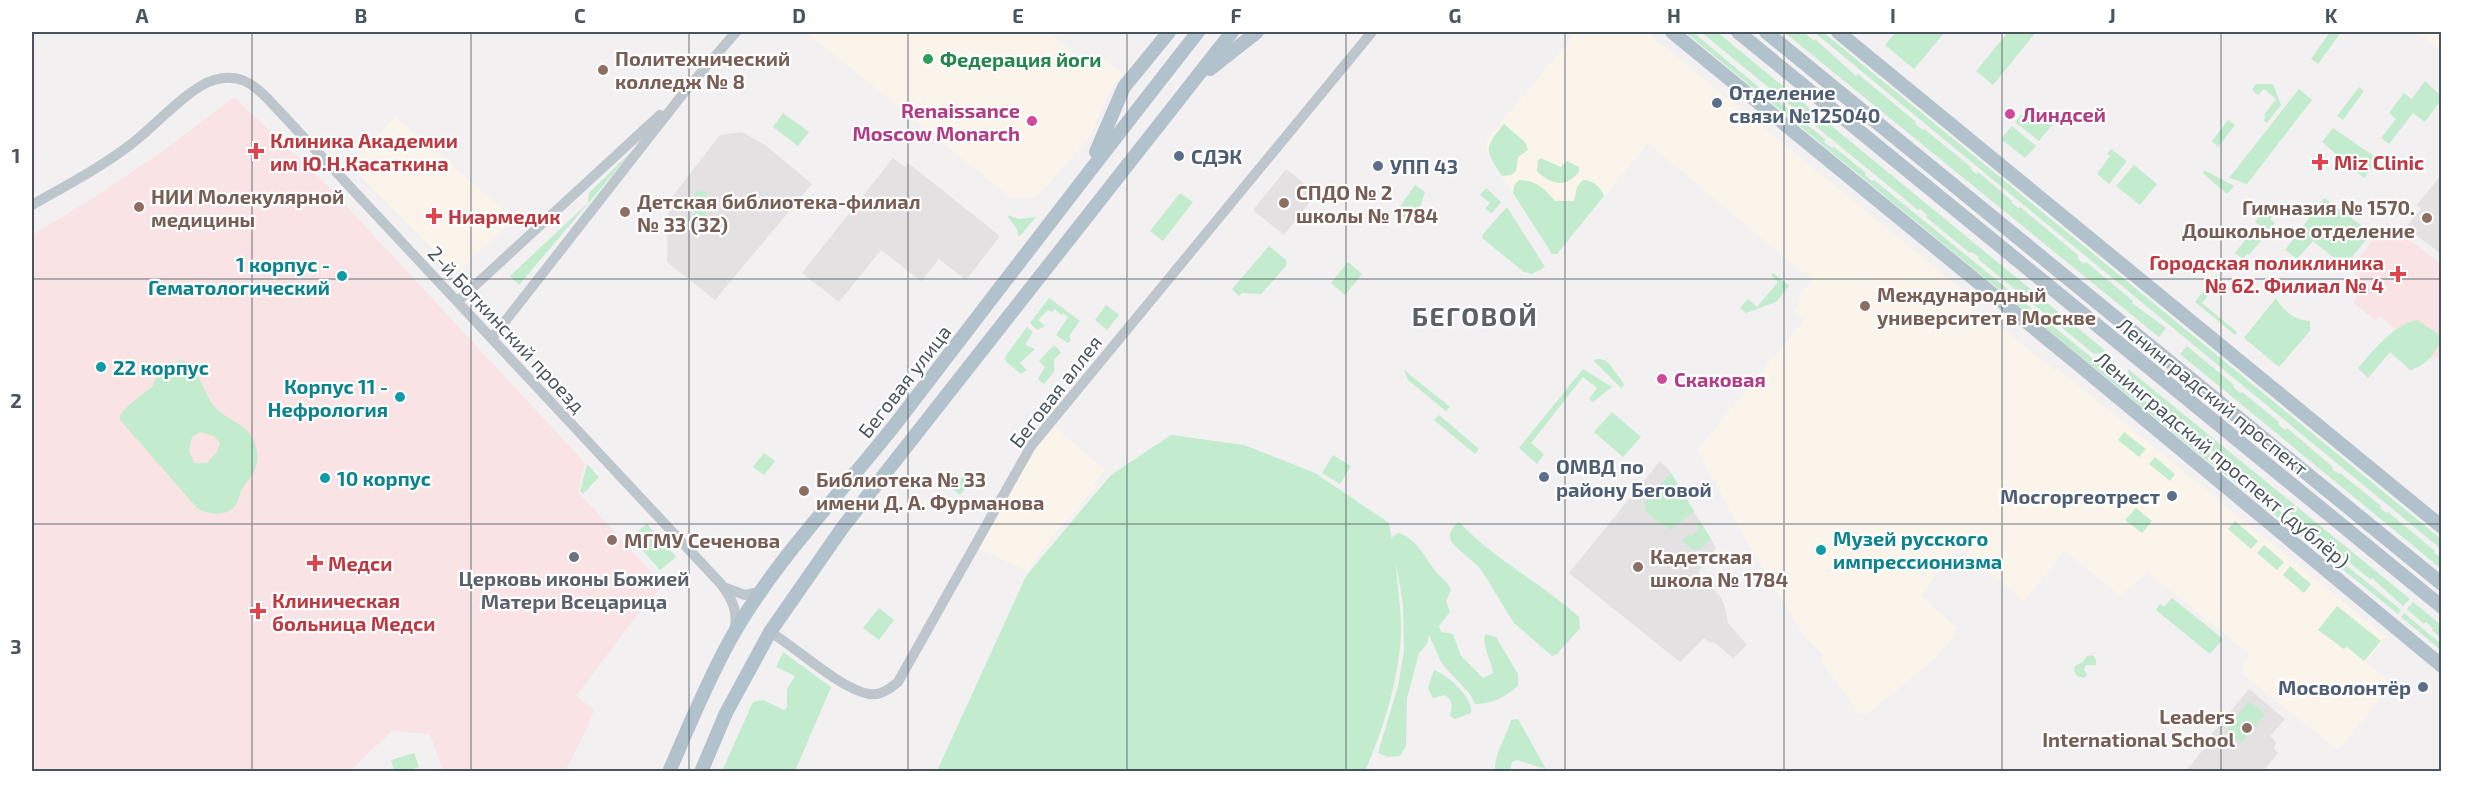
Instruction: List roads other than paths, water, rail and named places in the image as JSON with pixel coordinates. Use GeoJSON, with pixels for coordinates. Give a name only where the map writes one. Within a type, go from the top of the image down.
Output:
{"type":"FeatureCollection","features":[{"type":"Feature","properties":{"kind":"main road"},"geometry":{"type":"LineString","coordinates":[[1085,176],[1124,87],[1169,32]]}},
{"type":"Feature","properties":{"kind":"main road","name":"Беговая улица"},"geometry":{"type":"LineString","coordinates":[[669,771],[729,642],[762,591],[823,512],[892,429],[1198,32]]}},
{"type":"Feature","properties":{"kind":"main road"},"geometry":{"type":"LineString","coordinates":[[701,771],[726,713],[770,632],[843,527],[1232,32]]}},
{"type":"Feature","properties":{"kind":"main road"},"geometry":{"type":"LineString","coordinates":[[1155,128],[1213,67],[1257,32]]}},
{"type":"Feature","properties":{"kind":"main road","name":"Ленинградский проспект (дублёр)"},"geometry":{"type":"LineString","coordinates":[[1672,32],[2442,666]]}},
{"type":"Feature","properties":{"kind":"main road","name":"Ленинградский проспект"},"geometry":{"type":"LineString","coordinates":[[1738,32],[2442,607]]}},
{"type":"Feature","properties":{"kind":"main road","name":"Ленинградский проспект"},"geometry":{"type":"LineString","coordinates":[[1766,32],[2442,584]]}},
{"type":"Feature","properties":{"kind":"main road"},"geometry":{"type":"LineString","coordinates":[[1838,32],[2442,527]]}},
{"type":"Feature","properties":{"kind":"street"},"geometry":{"type":"LineString","coordinates":[[492,338],[686,90],[736,32]]}},
{"type":"Feature","properties":{"kind":"street","name":"Беговая аллея"},"geometry":{"type":"LineString","coordinates":[[770,632],[847,685],[870,694],[886,691],[898,682],[1031,446],[1372,32]]}},
{"type":"Feature","properties":{"kind":"street","name":"2-й Боткинский проезд"},"geometry":{"type":"LineString","coordinates":[[32,205],[127,147],[193,92],[214,80],[243,79],[254,85],[721,584],[730,595],[736,612],[729,642]]}},
{"type":"Feature","properties":{"kind":"street"},"geometry":{"type":"LineString","coordinates":[[458,301],[686,90]]}},
{"type":"Feature","properties":{"kind":"street","name":"2-й Боткинский проезд"},"geometry":{"type":"LineString","coordinates":[[721,584],[736,594],[754,594],[762,591]]}},
{"type":"Feature","properties":{"kind":"place","name":"Федерация йоги"},"geometry":{"type":"Point","coordinates":[928,59]}},
{"type":"Feature","properties":{"kind":"place","name":"Политехнический колледж № 8"},"geometry":{"type":"Point","coordinates":[603,70]}},
{"type":"Feature","properties":{"kind":"place","name":"Отделение связи №125040"},"geometry":{"type":"Point","coordinates":[1717,103]}},
{"type":"Feature","properties":{"kind":"place","name":"Линдсей"},"geometry":{"type":"Point","coordinates":[2010,114]}},
{"type":"Feature","properties":{"kind":"place","name":"Renaissance Moscow Monarch"},"geometry":{"type":"Point","coordinates":[1032,121]}},
{"type":"Feature","properties":{"kind":"place","name":"Клиника Академии им Ю.Н.Касаткина"},"geometry":{"type":"Point","coordinates":[256,151]}},
{"type":"Feature","properties":{"kind":"place","name":"СДЭК"},"geometry":{"type":"Point","coordinates":[1179,156]}},
{"type":"Feature","properties":{"kind":"place","name":"Miz Clinic"},"geometry":{"type":"Point","coordinates":[2320,162]}},
{"type":"Feature","properties":{"kind":"place","name":"УПП 43"},"geometry":{"type":"Point","coordinates":[1378,166]}},
{"type":"Feature","properties":{"kind":"place","name":"СПДО № 2 школы № 1784"},"geometry":{"type":"Point","coordinates":[1284,203]}},
{"type":"Feature","properties":{"kind":"place","name":"НИИ Молекулярной медицины"},"geometry":{"type":"Point","coordinates":[139,207]}},
{"type":"Feature","properties":{"kind":"place","name":"Детская библиотека-филиал № 33 (32)"},"geometry":{"type":"Point","coordinates":[625,212]}},
{"type":"Feature","properties":{"kind":"place","name":"Ниармедик"},"geometry":{"type":"Point","coordinates":[434,216]}},
{"type":"Feature","properties":{"kind":"place","name":"Гимназия № 1570. Дошкольное отделение"},"geometry":{"type":"Point","coordinates":[2427,218]}},
{"type":"Feature","properties":{"kind":"place","name":"Городская поликлиника № 62. Филиал № 4"},"geometry":{"type":"Point","coordinates":[2398,274]}},
{"type":"Feature","properties":{"kind":"place","name":"1 корпус - Гематологический"},"geometry":{"type":"Point","coordinates":[342,276]}},
{"type":"Feature","properties":{"kind":"place","name":"Международный университет в Москве"},"geometry":{"type":"Point","coordinates":[1865,306]}},
{"type":"Feature","properties":{"kind":"place","name":"22 корпус"},"geometry":{"type":"Point","coordinates":[101,367]}},
{"type":"Feature","properties":{"kind":"place","name":"Скаковая"},"geometry":{"type":"Point","coordinates":[1662,379]}},
{"type":"Feature","properties":{"kind":"place","name":"Корпус 11 - Нефрология"},"geometry":{"type":"Point","coordinates":[400,397]}},
{"type":"Feature","properties":{"kind":"place","name":"ОМВД по району Беговой"},"geometry":{"type":"Point","coordinates":[1544,477]}},
{"type":"Feature","properties":{"kind":"place","name":"10 корпус"},"geometry":{"type":"Point","coordinates":[325,478]}},
{"type":"Feature","properties":{"kind":"place","name":"Библиотека № 33 имени Д. А. Фурманова"},"geometry":{"type":"Point","coordinates":[804,491]}},
{"type":"Feature","properties":{"kind":"place","name":"Мосгоргеотрест"},"geometry":{"type":"Point","coordinates":[2172,496]}},
{"type":"Feature","properties":{"kind":"place","name":"МГМУ Сеченова"},"geometry":{"type":"Point","coordinates":[612,540]}},
{"type":"Feature","properties":{"kind":"place","name":"Музей русского импрессионизма"},"geometry":{"type":"Point","coordinates":[1821,550]}},
{"type":"Feature","properties":{"kind":"place","name":"Церковь иконы Божией Матери Всецарица"},"geometry":{"type":"Point","coordinates":[574,557]}},
{"type":"Feature","properties":{"kind":"place","name":"Медси"},"geometry":{"type":"Point","coordinates":[315,563]}},
{"type":"Feature","properties":{"kind":"place","name":"Кадетская школа № 1784"},"geometry":{"type":"Point","coordinates":[1638,567]}},
{"type":"Feature","properties":{"kind":"place","name":"Клиническая больница Медси"},"geometry":{"type":"Point","coordinates":[258,611]}},
{"type":"Feature","properties":{"kind":"place","name":"Мосволонтёр"},"geometry":{"type":"Point","coordinates":[2423,687]}},
{"type":"Feature","properties":{"kind":"place","name":"Leaders International School"},"geometry":{"type":"Point","coordinates":[2247,728]}},
{"type":"Feature","properties":{"kind":"district","name":"БЕГОВОЙ"},"geometry":{"type":"Point","coordinates":[1475,315]}}]}
